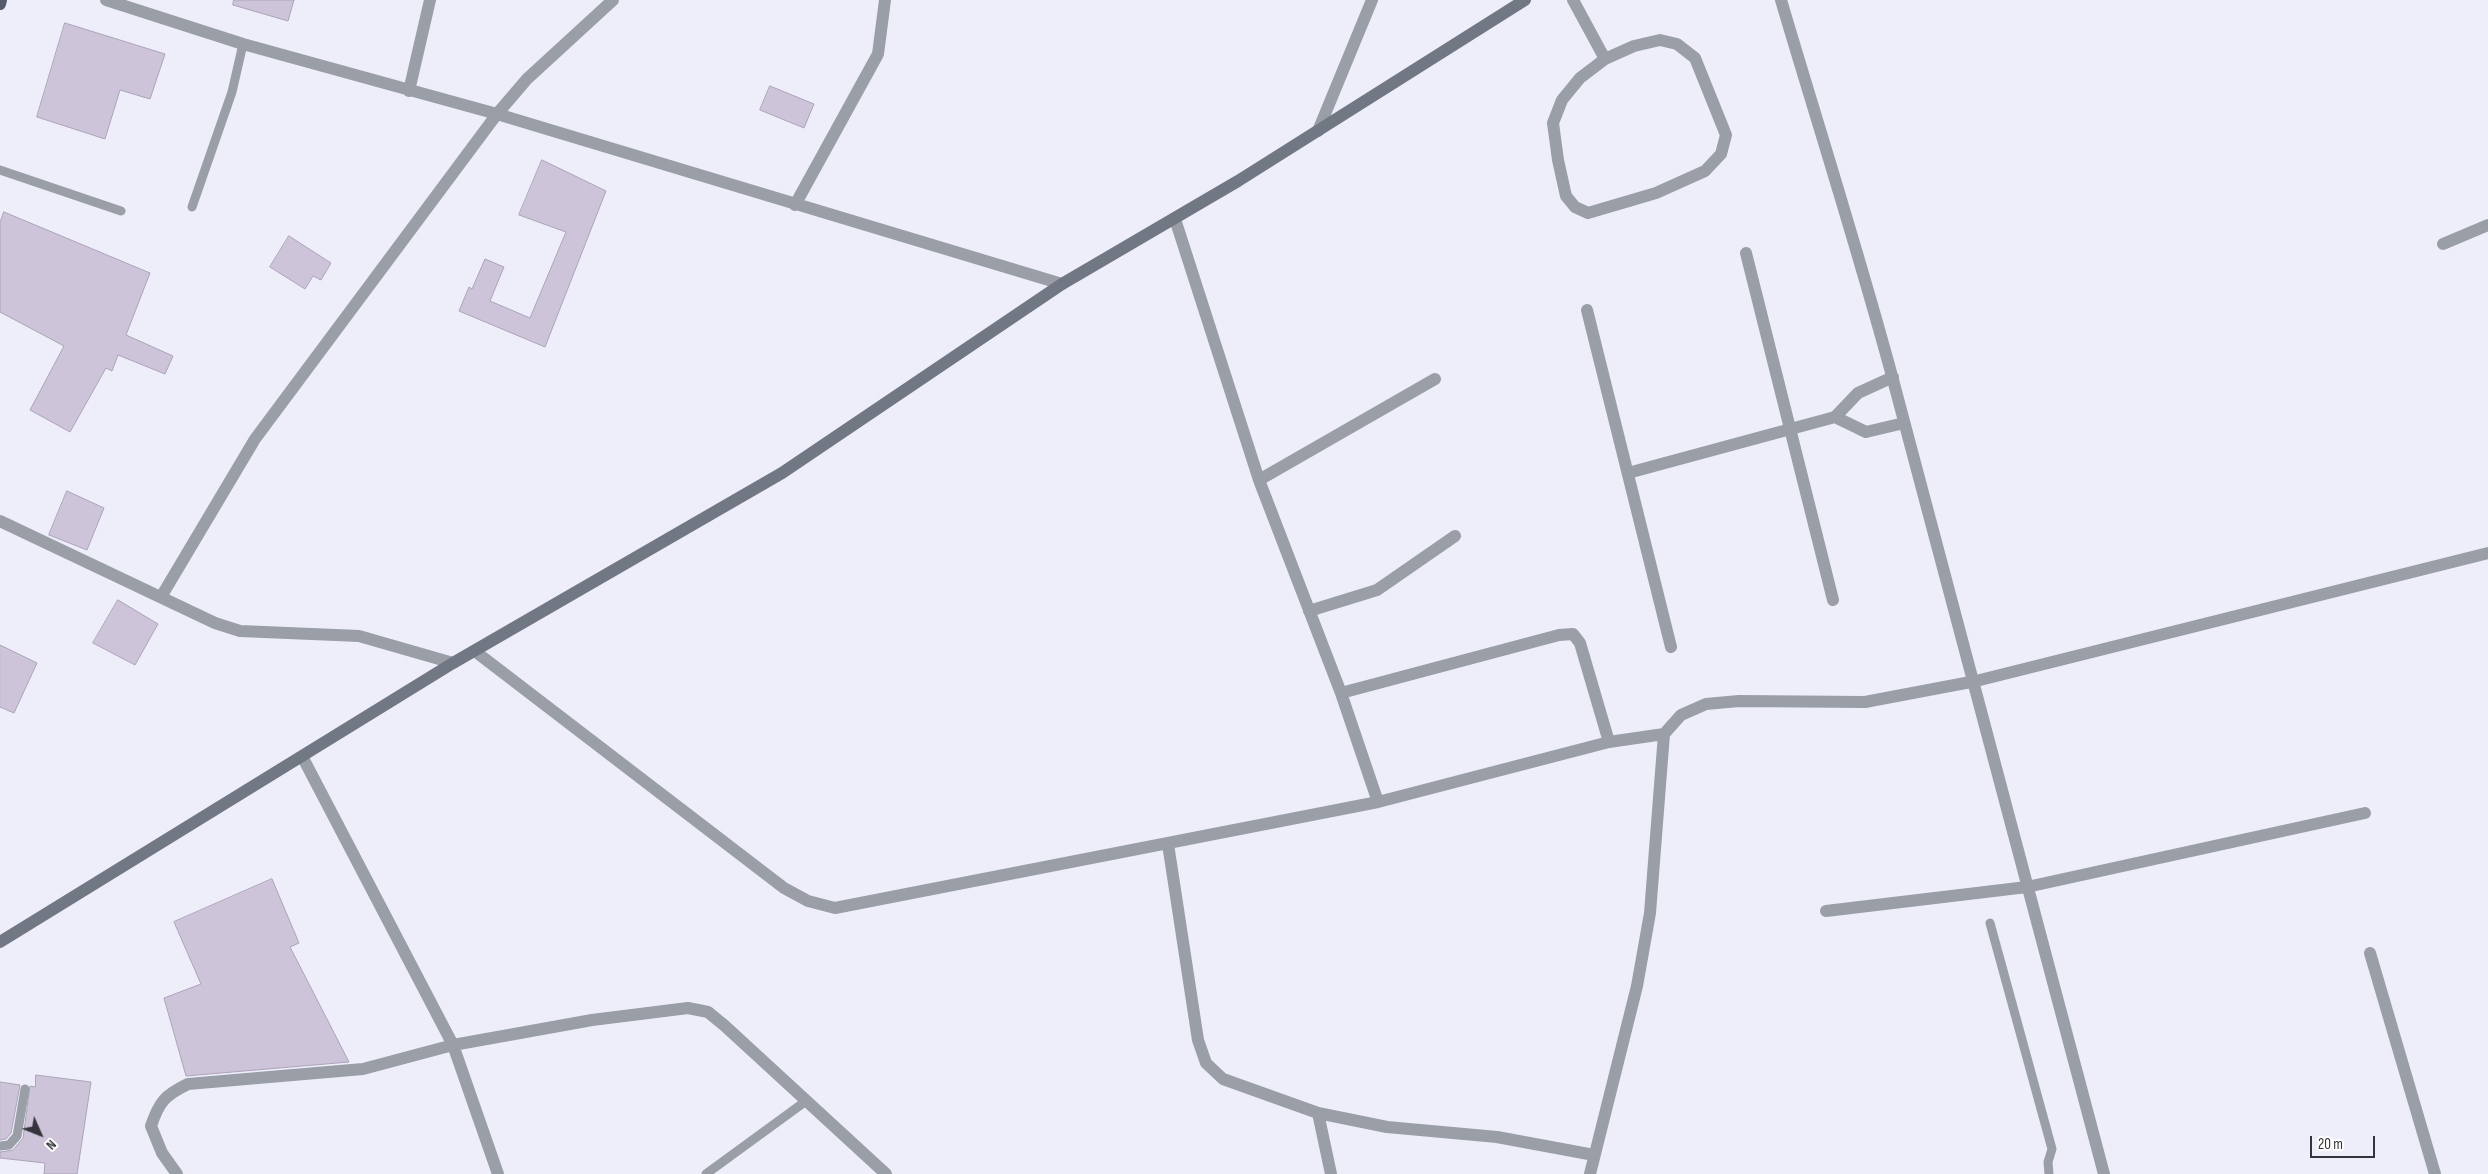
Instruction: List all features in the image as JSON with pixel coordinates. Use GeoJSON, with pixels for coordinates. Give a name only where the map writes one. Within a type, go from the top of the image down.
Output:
{"type":"FeatureCollection","features":[{"type":"Feature","properties":{"kind":"main road"},"geometry":{"type":"LineString","coordinates":[[0,4],[1,0]]}},
{"type":"Feature","properties":{"kind":"main road"},"geometry":{"type":"LineString","coordinates":[[0,942],[303,758],[454,663],[476,652],[782,472],[1062,284],[1175,219],[1525,0]]}},
{"type":"Feature","properties":{"kind":"street"},"geometry":{"type":"LineString","coordinates":[[106,0],[243,44],[497,114],[1062,284]]}},
{"type":"Feature","properties":{"kind":"street"},"geometry":{"type":"LineString","coordinates":[[408,91],[430,0]]}},
{"type":"Feature","properties":{"kind":"street"},"geometry":{"type":"LineString","coordinates":[[162,597],[255,438],[497,114],[527,79],[614,0]]}},
{"type":"Feature","properties":{"kind":"street"},"geometry":{"type":"LineString","coordinates":[[795,205],[878,54],[885,0]]}},
{"type":"Feature","properties":{"kind":"street"},"geometry":{"type":"LineString","coordinates":[[1318,131],[1372,0]]}},
{"type":"Feature","properties":{"kind":"street"},"geometry":{"type":"LineString","coordinates":[[1573,0],[1605,59]]}},
{"type":"Feature","properties":{"kind":"street"},"geometry":{"type":"LineString","coordinates":[[1782,0],[1893,377],[1976,682],[2027,886],[2104,1174]]}},
{"type":"Feature","properties":{"kind":"street"},"geometry":{"type":"LineString","coordinates":[[1660,40],[1677,44],[1695,58],[1726,135],[1721,154],[1705,171],[1656,193],[1588,213],[1575,207],[1566,196],[1558,160],[1553,123],[1562,100],[1580,78],[1605,59],[1634,46],[1660,40]]}},
{"type":"Feature","properties":{"kind":"street"},"geometry":{"type":"LineString","coordinates":[[1175,219],[1259,480],[1341,693],[1378,802]]}},
{"type":"Feature","properties":{"kind":"street"},"geometry":{"type":"LineString","coordinates":[[2443,244],[2488,225]]}},
{"type":"Feature","properties":{"kind":"street"},"geometry":{"type":"LineString","coordinates":[[1746,253],[1833,600]]}},
{"type":"Feature","properties":{"kind":"street"},"geometry":{"type":"LineString","coordinates":[[1587,310],[1672,648]]}},
{"type":"Feature","properties":{"kind":"street"},"geometry":{"type":"LineString","coordinates":[[1628,473],[1835,417],[1858,393],[1893,377]]}},
{"type":"Feature","properties":{"kind":"street"},"geometry":{"type":"LineString","coordinates":[[1259,480],[1435,379]]}},
{"type":"Feature","properties":{"kind":"street"},"geometry":{"type":"LineString","coordinates":[[1835,417],[1866,432],[1904,423]]}},
{"type":"Feature","properties":{"kind":"street"},"geometry":{"type":"LineString","coordinates":[[0,520],[215,622],[240,631],[359,636],[454,663]]}},
{"type":"Feature","properties":{"kind":"street"},"geometry":{"type":"LineString","coordinates":[[1309,610],[1376,590],[1456,536]]}},
{"type":"Feature","properties":{"kind":"street"},"geometry":{"type":"LineString","coordinates":[[1590,1174],[1637,986],[1648,922],[1656,851],[1664,734],[1681,715],[1706,704],[1739,701],[1865,702],[1976,682],[2488,553]]}},
{"type":"Feature","properties":{"kind":"street"},"geometry":{"type":"LineString","coordinates":[[1341,693],[1559,635],[1573,634],[1580,643],[1609,742]]}},
{"type":"Feature","properties":{"kind":"street"},"geometry":{"type":"LineString","coordinates":[[476,652],[784,888],[808,901],[835,908],[1378,802],[1609,742],[1664,734]]}},
{"type":"Feature","properties":{"kind":"street"},"geometry":{"type":"LineString","coordinates":[[303,758],[453,1046],[498,1174]]}},
{"type":"Feature","properties":{"kind":"street"},"geometry":{"type":"LineString","coordinates":[[1826,911],[2027,886],[2365,813]]}},
{"type":"Feature","properties":{"kind":"street"},"geometry":{"type":"LineString","coordinates":[[1168,844],[1198,1040],[1206,1063],[1223,1080],[1318,1113],[1387,1127],[1497,1137],[1594,1154]]}},
{"type":"Feature","properties":{"kind":"street"},"geometry":{"type":"LineString","coordinates":[[2370,953],[2435,1174]]}},
{"type":"Feature","properties":{"kind":"street"},"geometry":{"type":"LineString","coordinates":[[177,1174],[162,1153],[150,1126],[158,1106],[172,1092],[188,1084],[217,1080],[363,1069],[453,1046],[592,1020],[688,1008],[708,1012],[886,1174]]}},
{"type":"Feature","properties":{"kind":"street"},"geometry":{"type":"LineString","coordinates":[[1318,1113],[1331,1174]]}},
{"type":"Feature","properties":{"kind":"lane"},"geometry":{"type":"LineString","coordinates":[[192,207],[232,92],[243,44]]}},
{"type":"Feature","properties":{"kind":"lane"},"geometry":{"type":"LineString","coordinates":[[0,170],[121,211]]}},
{"type":"Feature","properties":{"kind":"lane"},"geometry":{"type":"LineString","coordinates":[[1990,923],[2052,1149],[2048,1162],[2050,1174]]}},
{"type":"Feature","properties":{"kind":"lane"},"geometry":{"type":"LineString","coordinates":[[0,1146],[9,1145],[18,1136],[25,1089]]}},
{"type":"Feature","properties":{"kind":"lane"},"geometry":{"type":"LineString","coordinates":[[706,1174],[806,1101]]}},
{"type":"Feature","properties":{"kind":"building"},"geometry":{"type":"Polygon","coordinates":[[[234,0],[294,0],[288,21],[233,5],[234,0]]]}},
{"type":"Feature","properties":{"kind":"building"},"geometry":{"type":"Polygon","coordinates":[[[65,23],[165,54],[150,99],[120,90],[105,139],[37,117],[65,23]]]}},
{"type":"Feature","properties":{"kind":"building"},"geometry":{"type":"Polygon","coordinates":[[[770,86],[814,104],[804,128],[760,110],[770,86]]]}},
{"type":"Feature","properties":{"kind":"building"},"geometry":{"type":"Polygon","coordinates":[[[542,160],[606,191],[545,347],[459,311],[469,287],[472,289],[485,259],[504,267],[490,301],[530,318],[566,232],[519,215],[542,160]]]}},
{"type":"Feature","properties":{"kind":"building"},"geometry":{"type":"Polygon","coordinates":[[[4,212],[150,273],[126,335],[173,356],[165,374],[118,355],[112,371],[106,368],[70,432],[30,410],[64,346],[0,312],[0,223],[4,212]]]}},
{"type":"Feature","properties":{"kind":"building"},"geometry":{"type":"Polygon","coordinates":[[[289,236],[331,263],[321,280],[313,276],[305,289],[270,267],[289,236]]]}},
{"type":"Feature","properties":{"kind":"building"},"geometry":{"type":"Polygon","coordinates":[[[67,491],[104,508],[87,550],[49,535],[67,491]]]}},
{"type":"Feature","properties":{"kind":"building"},"geometry":{"type":"Polygon","coordinates":[[[118,600],[158,624],[135,665],[93,643],[118,600]]]}},
{"type":"Feature","properties":{"kind":"building"},"geometry":{"type":"Polygon","coordinates":[[[0,645],[37,663],[14,713],[0,707],[0,645]]]}},
{"type":"Feature","properties":{"kind":"building"},"geometry":{"type":"Polygon","coordinates":[[[272,879],[299,943],[290,947],[349,1062],[186,1076],[164,998],[201,984],[174,922],[272,879]]]}},
{"type":"Feature","properties":{"kind":"building"},"geometry":{"type":"Polygon","coordinates":[[[36,1075],[91,1082],[77,1174],[44,1174],[45,1163],[0,1158],[0,1152],[13,1150],[23,1138],[30,1086],[35,1087],[36,1075]]]}},
{"type":"Feature","properties":{"kind":"building"},"geometry":{"type":"Polygon","coordinates":[[[0,1082],[20,1085],[11,1133],[6,1139],[0,1140],[0,1082]]]}}]}
